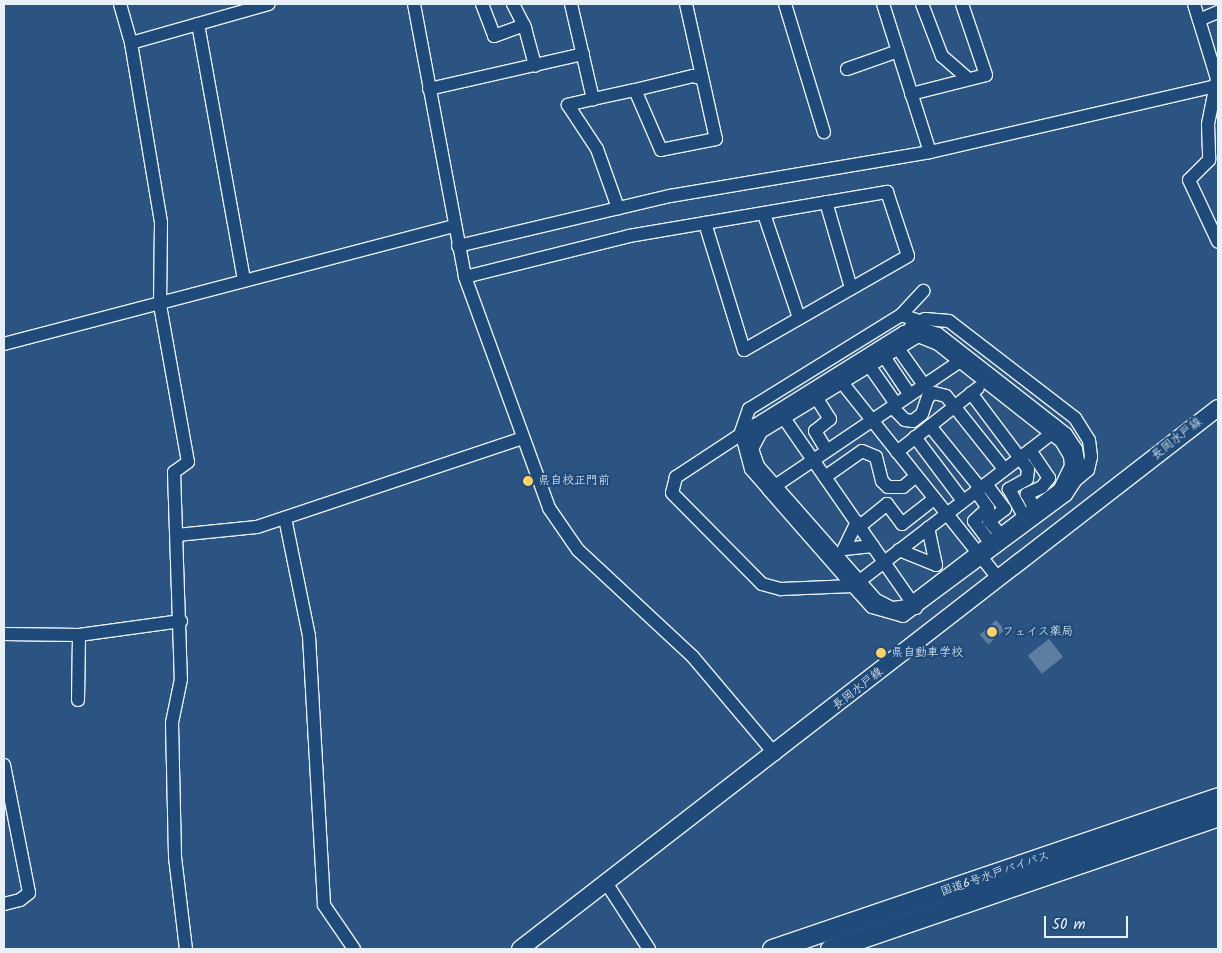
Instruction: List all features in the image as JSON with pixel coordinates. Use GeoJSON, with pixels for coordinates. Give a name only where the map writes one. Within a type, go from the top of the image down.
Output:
{"type":"FeatureCollection","features":[{"type":"Feature","properties":{"kind":"highway","name":"国道6号水戸バイパス"},"geometry":{"type":"LineString","coordinates":[[772,949],[1218,796]]}},
{"type":"Feature","properties":{"kind":"highway","name":"国道6号水戸バイパス"},"geometry":{"type":"LineString","coordinates":[[830,949],[1218,816]]}},
{"type":"Feature","properties":{"kind":"main road","name":"長岡水戸線"},"geometry":{"type":"LineString","coordinates":[[520,949],[605,881],[775,754],[1218,408]]}},
{"type":"Feature","properties":{"kind":"street"},"geometry":{"type":"LineString","coordinates":[[120,4],[131,43],[162,223],[160,304],[188,462],[174,472],[182,679],[172,732],[175,857],[186,949]]}},
{"type":"Feature","properties":{"kind":"street"},"geometry":{"type":"LineString","coordinates":[[131,43],[269,4]]}},
{"type":"Feature","properties":{"kind":"street"},"geometry":{"type":"LineString","coordinates":[[414,4],[453,226],[466,277],[541,491],[568,539],[693,657],[775,754]]}},
{"type":"Feature","properties":{"kind":"street"},"geometry":{"type":"LineString","coordinates":[[482,4],[494,36],[524,26]]}},
{"type":"Feature","properties":{"kind":"street"},"geometry":{"type":"LineString","coordinates":[[513,4],[524,26],[535,66]]}},
{"type":"Feature","properties":{"kind":"street"},"geometry":{"type":"LineString","coordinates":[[570,4],[593,99]]}},
{"type":"Feature","properties":{"kind":"street"},"geometry":{"type":"LineString","coordinates":[[635,90],[661,150],[716,139],[700,78],[704,71],[686,4]]}},
{"type":"Feature","properties":{"kind":"street"},"geometry":{"type":"LineString","coordinates":[[785,4],[824,132]]}},
{"type":"Feature","properties":{"kind":"street"},"geometry":{"type":"LineString","coordinates":[[883,4],[930,152]]}},
{"type":"Feature","properties":{"kind":"street"},"geometry":{"type":"LineString","coordinates":[[922,4],[942,56],[968,79]]}},
{"type":"Feature","properties":{"kind":"street"},"geometry":{"type":"LineString","coordinates":[[911,94],[986,75],[962,4]]}},
{"type":"Feature","properties":{"kind":"street"},"geometry":{"type":"LineString","coordinates":[[1194,4],[1217,79],[1208,124],[1208,160],[1189,180],[1218,242]]}},
{"type":"Feature","properties":{"kind":"street"},"geometry":{"type":"LineString","coordinates":[[1199,20],[1218,12]]}},
{"type":"Feature","properties":{"kind":"street"},"geometry":{"type":"LineString","coordinates":[[198,24],[244,280]]}},
{"type":"Feature","properties":{"kind":"street"},"geometry":{"type":"LineString","coordinates":[[846,68],[898,51]]}},
{"type":"Feature","properties":{"kind":"street"},"geometry":{"type":"LineString","coordinates":[[429,89],[583,54]]}},
{"type":"Feature","properties":{"kind":"street"},"geometry":{"type":"LineString","coordinates":[[618,208],[597,149],[568,105],[694,76],[700,78]]}},
{"type":"Feature","properties":{"kind":"street"},"geometry":{"type":"LineString","coordinates":[[458,246],[618,208],[930,152],[1216,86]]}},
{"type":"Feature","properties":{"kind":"street"},"geometry":{"type":"LineString","coordinates":[[466,277],[629,236],[888,192],[908,256],[744,350],[705,224]]}},
{"type":"Feature","properties":{"kind":"street"},"geometry":{"type":"LineString","coordinates":[[826,202],[851,288]]}},
{"type":"Feature","properties":{"kind":"street"},"geometry":{"type":"LineString","coordinates":[[764,214],[799,318]]}},
{"type":"Feature","properties":{"kind":"street"},"geometry":{"type":"LineString","coordinates":[[4,344],[453,226]]}},
{"type":"Feature","properties":{"kind":"street"},"geometry":{"type":"LineString","coordinates":[[740,435],[749,409],[901,315],[923,291]]}},
{"type":"Feature","properties":{"kind":"street"},"geometry":{"type":"LineString","coordinates":[[756,425],[744,444],[746,462],[773,488],[856,583],[878,612],[903,616],[914,605],[979,556],[1066,494],[1088,470],[1091,457],[1089,440],[1075,418],[949,321],[923,320],[901,315]]}},
{"type":"Feature","properties":{"kind":"street"},"geometry":{"type":"LineString","coordinates":[[773,488],[758,466],[752,449],[761,432],[782,414],[838,379],[923,320]]}},
{"type":"Feature","properties":{"kind":"street"},"geometry":{"type":"LineString","coordinates":[[904,332],[931,330],[963,358],[1066,434],[1078,457],[1075,482]]}},
{"type":"Feature","properties":{"kind":"street"},"geometry":{"type":"LineString","coordinates":[[979,556],[995,538],[1060,489],[1070,474],[1067,448],[1051,434],[986,382],[963,358],[925,337],[910,338],[868,364],[838,379],[816,397],[756,425],[676,477],[672,492],[762,584],[781,589],[856,583],[1051,434]]}},
{"type":"Feature","properties":{"kind":"street"},"geometry":{"type":"LineString","coordinates":[[897,346],[924,385]]}},
{"type":"Feature","properties":{"kind":"street"},"geometry":{"type":"LineString","coordinates":[[883,355],[910,395]]}},
{"type":"Feature","properties":{"kind":"street"},"geometry":{"type":"LineString","coordinates":[[773,488],[963,358]]}},
{"type":"Feature","properties":{"kind":"street"},"geometry":{"type":"LineString","coordinates":[[868,364],[905,420],[913,421],[922,414],[925,402],[934,393],[946,396],[1004,470]]}},
{"type":"Feature","properties":{"kind":"street"},"geometry":{"type":"LineString","coordinates":[[838,379],[998,578]]}},
{"type":"Feature","properties":{"kind":"street"},"geometry":{"type":"LineString","coordinates":[[896,452],[986,382]]}},
{"type":"Feature","properties":{"kind":"street"},"geometry":{"type":"LineString","coordinates":[[971,393],[1049,478],[1042,487],[1027,494],[1029,512]]}},
{"type":"Feature","properties":{"kind":"street"},"geometry":{"type":"LineString","coordinates":[[816,397],[830,419],[815,431],[827,450]]}},
{"type":"Feature","properties":{"kind":"street"},"geometry":{"type":"LineString","coordinates":[[782,414],[914,605]]}},
{"type":"Feature","properties":{"kind":"street"},"geometry":{"type":"LineString","coordinates":[[930,426],[980,488],[1005,509],[989,522],[995,538]]}},
{"type":"Feature","properties":{"kind":"street"},"geometry":{"type":"LineString","coordinates":[[915,437],[964,501]]}},
{"type":"Feature","properties":{"kind":"street"},"geometry":{"type":"LineString","coordinates":[[177,535],[257,528],[522,438]]}},
{"type":"Feature","properties":{"kind":"street"},"geometry":{"type":"LineString","coordinates":[[825,477],[862,451],[876,457],[882,481],[888,487],[903,487],[916,476]]}},
{"type":"Feature","properties":{"kind":"street"},"geometry":{"type":"LineString","coordinates":[[1025,454],[1029,474],[1023,482],[1011,485],[1008,494],[1029,512]]}},
{"type":"Feature","properties":{"kind":"street"},"geometry":{"type":"LineString","coordinates":[[873,546],[844,549],[858,524],[887,504],[902,524],[934,499]]}},
{"type":"Feature","properties":{"kind":"street"},"geometry":{"type":"LineString","coordinates":[[285,518],[309,636],[324,904],[354,949]]}},
{"type":"Feature","properties":{"kind":"street"},"geometry":{"type":"LineString","coordinates":[[899,550],[936,565],[928,528]]}},
{"type":"Feature","properties":{"kind":"street"},"geometry":{"type":"LineString","coordinates":[[4,634],[79,635],[181,621]]}},
{"type":"Feature","properties":{"kind":"street"},"geometry":{"type":"LineString","coordinates":[[78,700],[79,635]]}},
{"type":"Feature","properties":{"kind":"street"},"geometry":{"type":"LineString","coordinates":[[4,764],[8,823],[29,893],[20,900],[4,904]]}},
{"type":"Feature","properties":{"kind":"street"},"geometry":{"type":"LineString","coordinates":[[605,881],[649,949]]}},
{"type":"Feature","properties":{"kind":"building","name":"フェイス薬局"},"geometry":{"type":"Polygon","coordinates":[[[996,620],[1005,630],[988,644],[980,635],[996,620]]]}},
{"type":"Feature","properties":{"kind":"building"},"geometry":{"type":"Polygon","coordinates":[[[1049,639],[1063,657],[1042,674],[1028,656],[1049,639]]]}},
{"type":"Feature","properties":{"kind":"place","name":"県自校正門前"},"geometry":{"type":"Point","coordinates":[528,481]}},
{"type":"Feature","properties":{"kind":"place","name":"フェイス薬局"},"geometry":{"type":"Point","coordinates":[992,632]}},
{"type":"Feature","properties":{"kind":"place","name":"県自動車学校"},"geometry":{"type":"Point","coordinates":[881,653]}}]}
